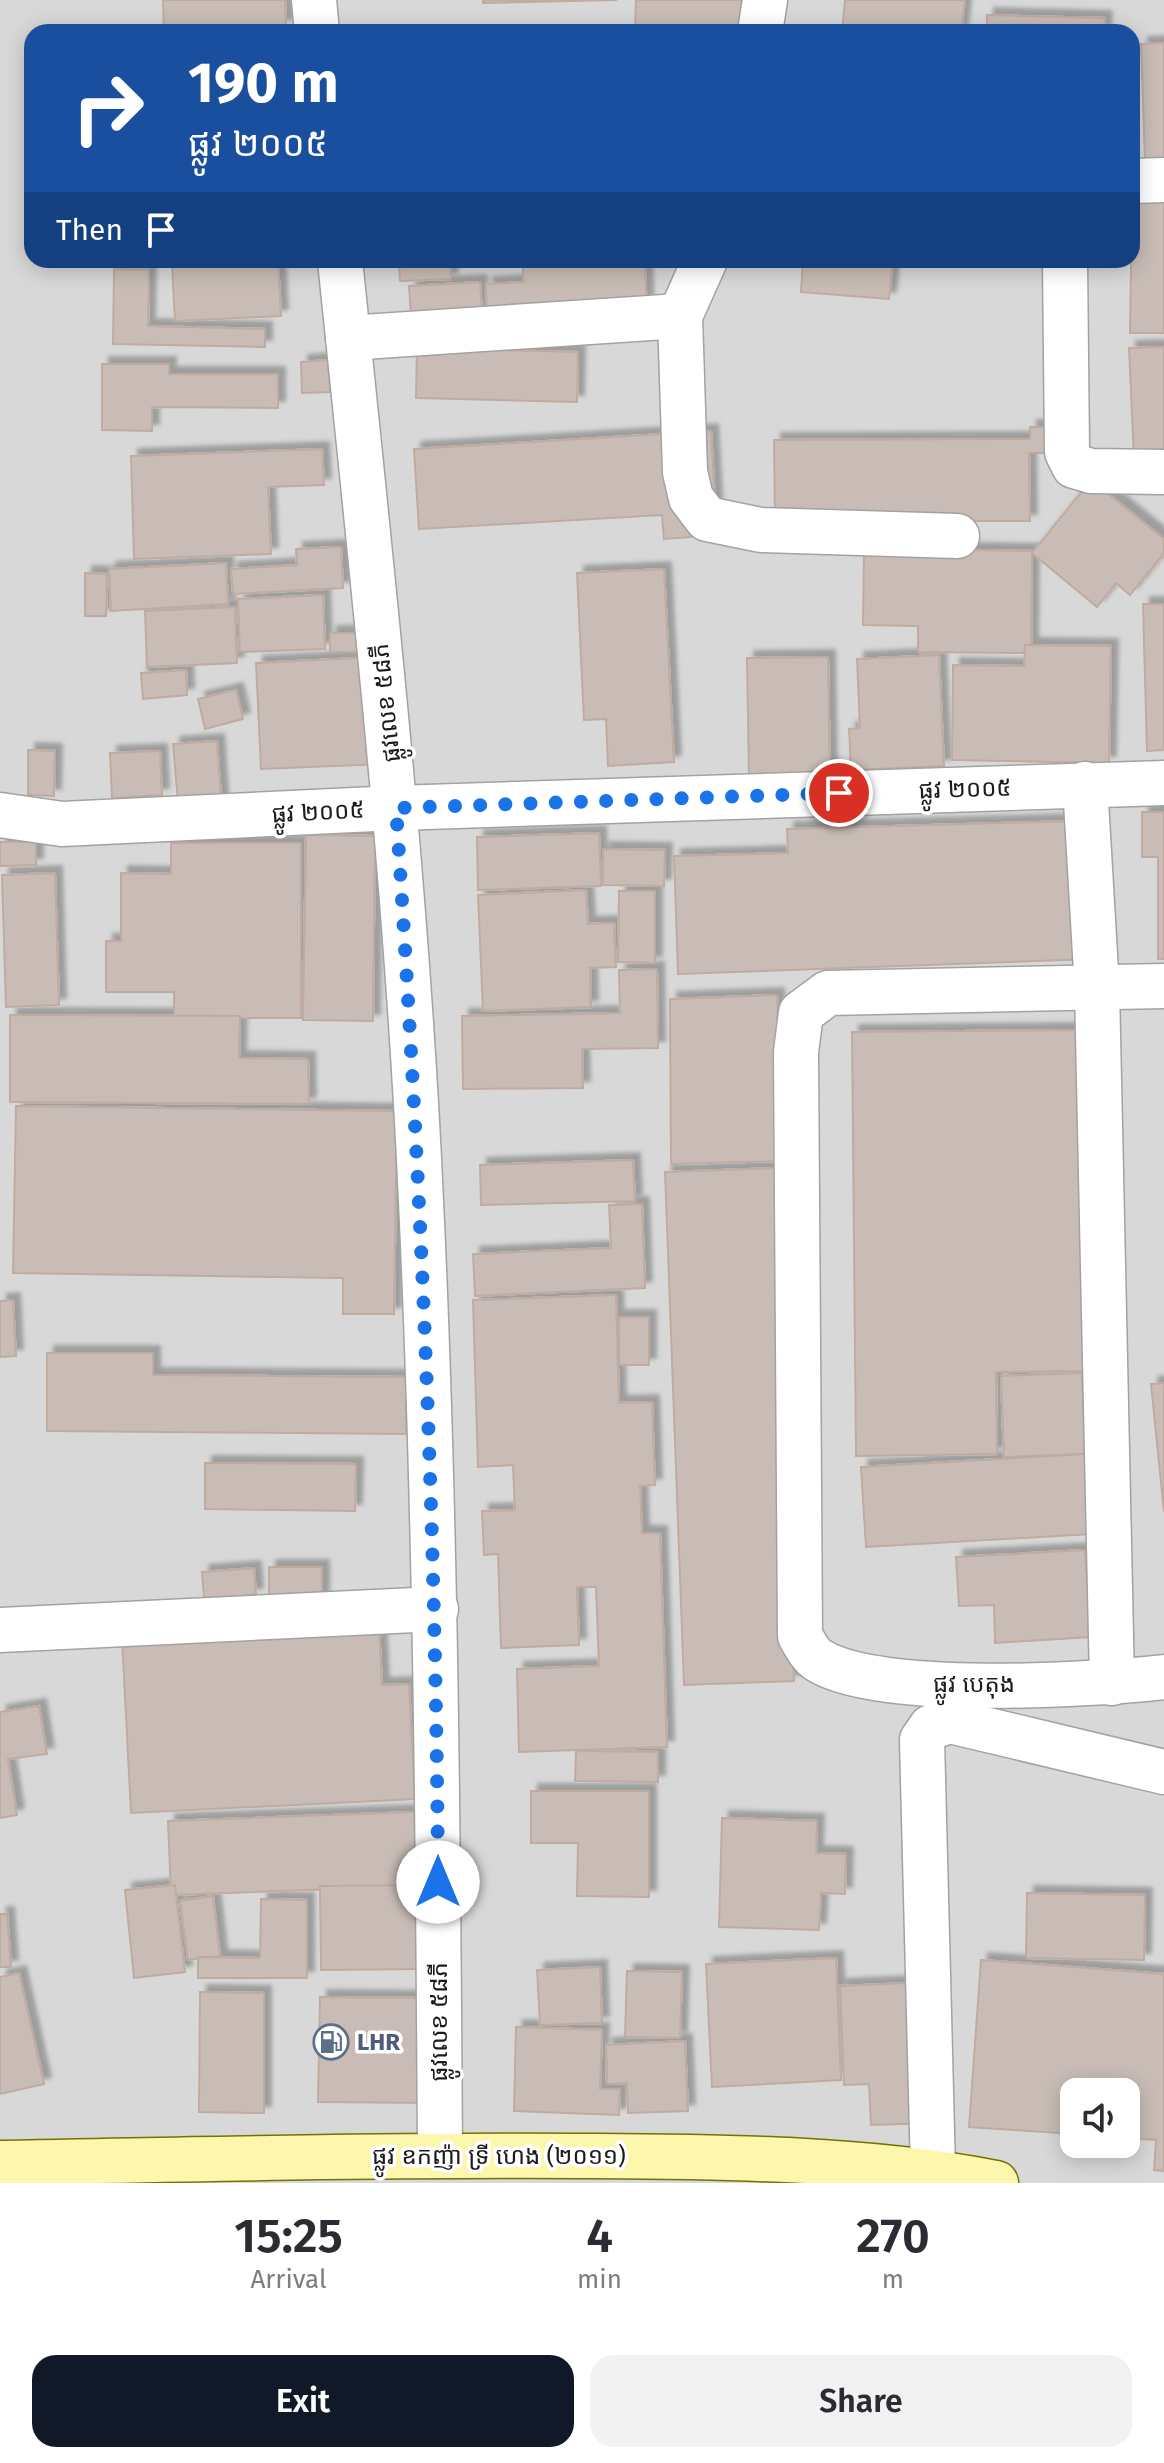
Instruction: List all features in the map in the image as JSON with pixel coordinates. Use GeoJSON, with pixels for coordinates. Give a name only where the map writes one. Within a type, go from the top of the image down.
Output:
{"type":"FeatureCollection","features":[{"type":"Feature","properties":{"kind":"main road","name":"ផ្លូវ ឧកញ៉ា ទ្រី ហេង (២០១១)"},"geometry":{"type":"LineString","coordinates":[[0,2163],[440,2155],[689,2156],[933,2171],[996,2183]]}},
{"type":"Feature","properties":{"kind":"street"},"geometry":{"type":"LineString","coordinates":[[314,0],[316,24]]}},
{"type":"Feature","properties":{"kind":"street"},"geometry":{"type":"LineString","coordinates":[[761,24],[765,0]]}},
{"type":"Feature","properties":{"kind":"street"},"geometry":{"type":"LineString","coordinates":[[1140,181],[1164,180]]}},
{"type":"Feature","properties":{"kind":"street","name":"ផ្លូវលេខ ៥៨ភី"},"geometry":{"type":"LineString","coordinates":[[341,268],[396,808],[421,1197],[436,1609],[440,2155]]}},
{"type":"Feature","properties":{"kind":"street"},"geometry":{"type":"LineString","coordinates":[[701,268],[680,316],[685,472],[691,498],[707,519],[761,530],[957,536]]}},
{"type":"Feature","properties":{"kind":"street"},"geometry":{"type":"LineString","coordinates":[[1065,268],[1067,452],[1074,466],[1091,471],[1164,472]]}},
{"type":"Feature","properties":{"kind":"street"},"geometry":{"type":"LineString","coordinates":[[348,338],[680,316]]}},
{"type":"Feature","properties":{"kind":"street","name":"ផ្លូវ ២០០៥"},"geometry":{"type":"LineString","coordinates":[[0,815],[62,824],[396,808],[1164,783]]}},
{"type":"Feature","properties":{"kind":"street"},"geometry":{"type":"LineString","coordinates":[[1085,784],[1097,988],[1112,1683]]}},
{"type":"Feature","properties":{"kind":"street"},"geometry":{"type":"LineString","coordinates":[[1097,988],[1164,986]]}},
{"type":"Feature","properties":{"kind":"street","name":"ផ្លូវ បេតុង"},"geometry":{"type":"LineString","coordinates":[[1097,988],[828,993],[801,1013],[796,1052],[800,1636],[814,1658],[833,1668],[915,1684],[1112,1683],[1164,1677]]}},
{"type":"Feature","properties":{"kind":"street"},"geometry":{"type":"LineString","coordinates":[[0,1630],[436,1609]]}},
{"type":"Feature","properties":{"kind":"street"},"geometry":{"type":"LineString","coordinates":[[933,2171],[922,1740],[931,1727],[950,1721],[1164,1772]]}},
{"type":"Feature","properties":{"kind":"shaded area"},"geometry":{"type":"Polygon","coordinates":[[[0,0],[1164,0],[1164,2183],[0,2183],[0,0]]]}},
{"type":"Feature","properties":{"kind":"building"},"geometry":{"type":"Polygon","coordinates":[[[163,0],[285,0],[286,24],[164,24],[163,0]]]}},
{"type":"Feature","properties":{"kind":"building"},"geometry":{"type":"Polygon","coordinates":[[[483,0],[617,0],[483,3],[483,0]]]}},
{"type":"Feature","properties":{"kind":"building"},"geometry":{"type":"Polygon","coordinates":[[[636,0],[750,0],[750,24],[635,24],[636,0]]]}},
{"type":"Feature","properties":{"kind":"building"},"geometry":{"type":"Polygon","coordinates":[[[845,0],[965,0],[962,24],[843,24],[845,0]]]}},
{"type":"Feature","properties":{"kind":"building"},"geometry":{"type":"Polygon","coordinates":[[[987,15],[1105,18],[1105,24],[987,24],[987,15]]]}},
{"type":"Feature","properties":{"kind":"building"},"geometry":{"type":"Polygon","coordinates":[[[1164,43],[1164,159],[1145,160],[1141,44],[1164,43]]]}},
{"type":"Feature","properties":{"kind":"building"},"geometry":{"type":"Polygon","coordinates":[[[1140,201],[1164,201],[1164,333],[1130,333],[1131,268],[1140,268],[1140,201]]]}},
{"type":"Feature","properties":{"kind":"building"},"geometry":{"type":"Polygon","coordinates":[[[172,268],[278,268],[281,316],[175,321],[172,268]]]}},
{"type":"Feature","properties":{"kind":"building"},"geometry":{"type":"Polygon","coordinates":[[[399,268],[450,268],[451,279],[400,281],[399,268]]]}},
{"type":"Feature","properties":{"kind":"building"},"geometry":{"type":"Polygon","coordinates":[[[523,268],[645,268],[647,321],[487,315],[486,284],[523,282],[523,268]]]}},
{"type":"Feature","properties":{"kind":"building"},"geometry":{"type":"Polygon","coordinates":[[[802,268],[892,268],[889,299],[801,292],[802,268]]]}},
{"type":"Feature","properties":{"kind":"building"},"geometry":{"type":"Polygon","coordinates":[[[114,269],[149,270],[148,326],[265,329],[265,347],[113,344],[114,269]]]}},
{"type":"Feature","properties":{"kind":"building"},"geometry":{"type":"Polygon","coordinates":[[[480,282],[483,330],[412,334],[409,286],[480,282]]]}},
{"type":"Feature","properties":{"kind":"building"},"geometry":{"type":"Polygon","coordinates":[[[1164,347],[1164,458],[1134,459],[1129,348],[1164,347]]]}},
{"type":"Feature","properties":{"kind":"building"},"geometry":{"type":"Polygon","coordinates":[[[417,348],[578,352],[577,402],[416,398],[417,348]]]}},
{"type":"Feature","properties":{"kind":"building"},"geometry":{"type":"Polygon","coordinates":[[[328,360],[330,392],[302,393],[301,362],[328,360]]]}},
{"type":"Feature","properties":{"kind":"building"},"geometry":{"type":"Polygon","coordinates":[[[102,364],[169,364],[169,374],[278,374],[278,408],[152,407],[152,431],[102,430],[102,364]]]}},
{"type":"Feature","properties":{"kind":"building"},"geometry":{"type":"Polygon","coordinates":[[[1030,427],[1080,427],[1079,453],[1029,453],[1030,521],[775,521],[774,440],[1030,439],[1030,427]]]}},
{"type":"Feature","properties":{"kind":"building"},"geometry":{"type":"Polygon","coordinates":[[[711,431],[717,535],[664,539],[662,515],[419,529],[414,449],[711,431]]]}},
{"type":"Feature","properties":{"kind":"building"},"geometry":{"type":"Polygon","coordinates":[[[322,449],[324,485],[268,487],[271,554],[134,559],[131,456],[322,449]]]}},
{"type":"Feature","properties":{"kind":"building"},"geometry":{"type":"Polygon","coordinates":[[[1091,480],[1164,539],[1164,553],[1130,595],[1116,583],[1097,607],[1032,553],[1091,480]]]}},
{"type":"Feature","properties":{"kind":"building"},"geometry":{"type":"Polygon","coordinates":[[[341,547],[343,588],[233,594],[231,569],[297,565],[296,549],[341,547]]]}},
{"type":"Feature","properties":{"kind":"building"},"geometry":{"type":"Polygon","coordinates":[[[864,548],[1032,551],[1031,653],[918,652],[918,626],[863,625],[864,548]]]}},
{"type":"Feature","properties":{"kind":"building"},"geometry":{"type":"Polygon","coordinates":[[[226,563],[228,604],[111,611],[109,569],[226,563]]]}},
{"type":"Feature","properties":{"kind":"building"},"geometry":{"type":"Polygon","coordinates":[[[664,569],[674,762],[608,766],[606,719],[584,720],[577,573],[664,569]]]}},
{"type":"Feature","properties":{"kind":"building"},"geometry":{"type":"Polygon","coordinates":[[[85,573],[107,574],[106,616],[85,616],[85,573]]]}},
{"type":"Feature","properties":{"kind":"building"},"geometry":{"type":"Polygon","coordinates":[[[323,595],[325,649],[240,652],[238,599],[323,595]]]}},
{"type":"Feature","properties":{"kind":"building"},"geometry":{"type":"Polygon","coordinates":[[[1143,604],[1164,604],[1164,750],[1147,751],[1143,604]]]}},
{"type":"Feature","properties":{"kind":"building"},"geometry":{"type":"Polygon","coordinates":[[[235,607],[237,663],[147,667],[145,611],[235,607]]]}},
{"type":"Feature","properties":{"kind":"building"},"geometry":{"type":"Polygon","coordinates":[[[330,633],[363,633],[363,652],[330,652],[330,633]]]}},
{"type":"Feature","properties":{"kind":"building"},"geometry":{"type":"Polygon","coordinates":[[[1025,645],[1111,646],[1109,763],[952,760],[953,665],[1024,666],[1025,645]]]}},
{"type":"Feature","properties":{"kind":"building"},"geometry":{"type":"Polygon","coordinates":[[[939,655],[944,766],[851,770],[849,729],[860,728],[857,659],[939,655]]]}},
{"type":"Feature","properties":{"kind":"building"},"geometry":{"type":"Polygon","coordinates":[[[378,657],[383,764],[261,769],[256,663],[378,657]]]}},
{"type":"Feature","properties":{"kind":"building"},"geometry":{"type":"Polygon","coordinates":[[[828,657],[830,778],[749,779],[747,658],[828,657]]]}},
{"type":"Feature","properties":{"kind":"building"},"geometry":{"type":"Polygon","coordinates":[[[186,670],[187,695],[143,699],[141,673],[186,670]]]}},
{"type":"Feature","properties":{"kind":"building"},"geometry":{"type":"Polygon","coordinates":[[[236,690],[243,719],[205,729],[198,699],[236,690]]]}},
{"type":"Feature","properties":{"kind":"building"},"geometry":{"type":"Polygon","coordinates":[[[217,741],[222,811],[179,814],[173,744],[217,741]]]}},
{"type":"Feature","properties":{"kind":"building"},"geometry":{"type":"Polygon","coordinates":[[[28,750],[55,751],[54,796],[28,795],[28,750]]]}},
{"type":"Feature","properties":{"kind":"building"},"geometry":{"type":"Polygon","coordinates":[[[160,751],[162,795],[112,798],[110,753],[160,751]]]}},
{"type":"Feature","properties":{"kind":"building"},"geometry":{"type":"Polygon","coordinates":[[[1142,812],[1164,812],[1164,959],[1158,959],[1158,857],[1142,857],[1142,812]]]}},
{"type":"Feature","properties":{"kind":"building"},"geometry":{"type":"Polygon","coordinates":[[[1073,821],[1091,959],[678,974],[674,856],[788,853],[787,829],[1073,821]]]}},
{"type":"Feature","properties":{"kind":"building"},"geometry":{"type":"Polygon","coordinates":[[[599,833],[601,886],[478,890],[477,837],[599,833]]]}},
{"type":"Feature","properties":{"kind":"building"},"geometry":{"type":"Polygon","coordinates":[[[306,835],[375,836],[373,1021],[303,1020],[306,835]]]}},
{"type":"Feature","properties":{"kind":"building"},"geometry":{"type":"Polygon","coordinates":[[[0,842],[36,842],[36,865],[0,866],[0,842]]]}},
{"type":"Feature","properties":{"kind":"building"},"geometry":{"type":"Polygon","coordinates":[[[171,843],[301,843],[301,1018],[174,1018],[174,992],[106,992],[106,941],[121,941],[121,873],[171,874],[171,843]]]}},
{"type":"Feature","properties":{"kind":"building"},"geometry":{"type":"Polygon","coordinates":[[[603,849],[665,850],[664,886],[603,885],[603,849]]]}},
{"type":"Feature","properties":{"kind":"building"},"geometry":{"type":"Polygon","coordinates":[[[55,873],[59,1005],[6,1007],[2,875],[55,873]]]}},
{"type":"Feature","properties":{"kind":"building"},"geometry":{"type":"Polygon","coordinates":[[[586,890],[588,924],[614,923],[616,967],[590,968],[591,1007],[483,1011],[478,895],[586,890]]]}},
{"type":"Feature","properties":{"kind":"building"},"geometry":{"type":"Polygon","coordinates":[[[619,891],[655,891],[655,963],[618,962],[619,891]]]}},
{"type":"Feature","properties":{"kind":"building"},"geometry":{"type":"Polygon","coordinates":[[[657,969],[658,1048],[582,1049],[583,1088],[463,1089],[462,1016],[620,1013],[619,970],[657,969]]]}},
{"type":"Feature","properties":{"kind":"building"},"geometry":{"type":"Polygon","coordinates":[[[777,995],[782,1161],[671,1164],[670,999],[777,995]]]}},
{"type":"Feature","properties":{"kind":"building"},"geometry":{"type":"Polygon","coordinates":[[[10,1015],[240,1016],[239,1058],[308,1059],[309,1104],[10,1102],[10,1015]]]}},
{"type":"Feature","properties":{"kind":"building"},"geometry":{"type":"Polygon","coordinates":[[[1079,1030],[1083,1371],[996,1372],[997,1454],[856,1456],[852,1032],[1079,1030]]]}},
{"type":"Feature","properties":{"kind":"building"},"geometry":{"type":"Polygon","coordinates":[[[16,1106],[397,1111],[394,1314],[343,1314],[343,1278],[13,1273],[16,1106]]]}},
{"type":"Feature","properties":{"kind":"building"},"geometry":{"type":"Polygon","coordinates":[[[633,1160],[635,1201],[481,1205],[480,1165],[633,1160]]]}},
{"type":"Feature","properties":{"kind":"building"},"geometry":{"type":"Polygon","coordinates":[[[775,1168],[794,1681],[684,1685],[665,1172],[775,1168]]]}},
{"type":"Feature","properties":{"kind":"building"},"geometry":{"type":"Polygon","coordinates":[[[642,1204],[645,1288],[475,1296],[473,1254],[611,1248],[609,1205],[642,1204]]]}},
{"type":"Feature","properties":{"kind":"building"},"geometry":{"type":"Polygon","coordinates":[[[616,1295],[619,1403],[652,1402],[655,1485],[640,1486],[642,1533],[660,1533],[667,1747],[519,1752],[517,1669],[599,1666],[596,1587],[577,1587],[579,1645],[501,1648],[498,1554],[484,1555],[482,1511],[515,1510],[513,1465],[478,1467],[473,1300],[616,1295]]]}},
{"type":"Feature","properties":{"kind":"building"},"geometry":{"type":"Polygon","coordinates":[[[13,1300],[16,1356],[0,1357],[0,1301],[13,1300]]]}},
{"type":"Feature","properties":{"kind":"building"},"geometry":{"type":"Polygon","coordinates":[[[619,1317],[649,1317],[649,1365],[619,1365],[619,1317]]]}},
{"type":"Feature","properties":{"kind":"building"},"geometry":{"type":"Polygon","coordinates":[[[47,1353],[153,1353],[153,1375],[406,1377],[406,1434],[47,1431],[47,1353]]]}},
{"type":"Feature","properties":{"kind":"building"},"geometry":{"type":"Polygon","coordinates":[[[1082,1373],[1085,1454],[1004,1457],[1001,1376],[1082,1373]]]}},
{"type":"Feature","properties":{"kind":"building"},"geometry":{"type":"Polygon","coordinates":[[[1164,1383],[1164,1512],[1151,1384],[1164,1383]]]}},
{"type":"Feature","properties":{"kind":"building"},"geometry":{"type":"Polygon","coordinates":[[[1086,1454],[1091,1534],[866,1547],[861,1467],[1086,1454]]]}},
{"type":"Feature","properties":{"kind":"building"},"geometry":{"type":"Polygon","coordinates":[[[205,1463],[356,1464],[355,1511],[205,1509],[205,1463]]]}},
{"type":"Feature","properties":{"kind":"building"},"geometry":{"type":"Polygon","coordinates":[[[1085,1550],[1091,1637],[995,1643],[994,1605],[959,1606],[956,1557],[1085,1550]]]}},
{"type":"Feature","properties":{"kind":"building"},"geometry":{"type":"Polygon","coordinates":[[[269,1567],[322,1567],[322,1601],[269,1601],[269,1567]]]}},
{"type":"Feature","properties":{"kind":"building"},"geometry":{"type":"Polygon","coordinates":[[[254,1568],[256,1595],[204,1598],[202,1572],[254,1568]]]}},
{"type":"Feature","properties":{"kind":"building"},"geometry":{"type":"Polygon","coordinates":[[[379,1626],[382,1685],[409,1684],[415,1799],[131,1813],[122,1638],[379,1626]]]}},
{"type":"Feature","properties":{"kind":"building"},"geometry":{"type":"Polygon","coordinates":[[[39,1706],[47,1754],[8,1759],[17,1815],[0,1818],[0,1712],[39,1706]]]}},
{"type":"Feature","properties":{"kind":"building"},"geometry":{"type":"Polygon","coordinates":[[[576,1751],[658,1752],[658,1782],[575,1781],[576,1751]]]}},
{"type":"Feature","properties":{"kind":"building"},"geometry":{"type":"Polygon","coordinates":[[[531,1791],[649,1791],[649,1897],[577,1896],[578,1843],[531,1843],[531,1791]]]}},
{"type":"Feature","properties":{"kind":"building"},"geometry":{"type":"Polygon","coordinates":[[[414,1812],[417,1886],[171,1895],[168,1821],[414,1812]]]}},
{"type":"Feature","properties":{"kind":"building"},"geometry":{"type":"Polygon","coordinates":[[[722,1818],[817,1821],[816,1853],[846,1854],[845,1894],[821,1893],[819,1930],[719,1927],[722,1818]]]}},
{"type":"Feature","properties":{"kind":"building"},"geometry":{"type":"Polygon","coordinates":[[[175,1885],[185,1972],[134,1978],[125,1890],[175,1885]]]}},
{"type":"Feature","properties":{"kind":"building"},"geometry":{"type":"Polygon","coordinates":[[[421,1885],[422,1969],[321,1970],[320,1886],[421,1885]]]}},
{"type":"Feature","properties":{"kind":"building"},"geometry":{"type":"Polygon","coordinates":[[[1027,1893],[1145,1895],[1144,1960],[1026,1958],[1027,1893]]]}},
{"type":"Feature","properties":{"kind":"building"},"geometry":{"type":"Polygon","coordinates":[[[213,1896],[220,1956],[188,1960],[180,1901],[213,1896]]]}},
{"type":"Feature","properties":{"kind":"building"},"geometry":{"type":"Polygon","coordinates":[[[261,1899],[307,1900],[307,1978],[198,1978],[198,1957],[260,1958],[261,1899]]]}},
{"type":"Feature","properties":{"kind":"building"},"geometry":{"type":"Polygon","coordinates":[[[0,1914],[7,1914],[11,1967],[0,1967],[0,1914]]]}},
{"type":"Feature","properties":{"kind":"building"},"geometry":{"type":"Polygon","coordinates":[[[836,1958],[841,2080],[712,2087],[706,1964],[836,1958]]]}},
{"type":"Feature","properties":{"kind":"building"},"geometry":{"type":"Polygon","coordinates":[[[981,1960],[1164,1974],[1164,2171],[1154,2170],[1156,2140],[1140,2139],[1140,2078],[1060,2078],[1060,2133],[969,2127],[981,1960]]]}},
{"type":"Feature","properties":{"kind":"building"},"geometry":{"type":"Polygon","coordinates":[[[600,1967],[602,2023],[540,2025],[537,1970],[600,1967]]]}},
{"type":"Feature","properties":{"kind":"building"},"geometry":{"type":"Polygon","coordinates":[[[627,1971],[682,1972],[680,2038],[625,2037],[627,1971]]]}},
{"type":"Feature","properties":{"kind":"building"},"geometry":{"type":"Polygon","coordinates":[[[19,1973],[44,2084],[0,2094],[0,1977],[19,1973]]]}},
{"type":"Feature","properties":{"kind":"building"},"geometry":{"type":"Polygon","coordinates":[[[930,1982],[935,2123],[871,2125],[869,2084],[844,2085],[840,1986],[930,1982]]]}},
{"type":"Feature","properties":{"kind":"building"},"geometry":{"type":"Polygon","coordinates":[[[200,1992],[264,1993],[264,2113],[199,2112],[200,1992]]]}},
{"type":"Feature","properties":{"kind":"building"},"geometry":{"type":"Polygon","coordinates":[[[320,1997],[429,1998],[428,2103],[318,2102],[320,1997]]]}},
{"type":"Feature","properties":{"kind":"building"},"geometry":{"type":"Polygon","coordinates":[[[516,2027],[602,2030],[600,2089],[620,2089],[619,2115],[514,2111],[516,2027]]]}},
{"type":"Feature","properties":{"kind":"building"},"geometry":{"type":"Polygon","coordinates":[[[685,2041],[688,2111],[628,2113],[627,2083],[607,2084],[606,2045],[685,2041]]]}},
{"type":"Feature","properties":{"kind":"place","name":"LHR"},"geometry":{"type":"Point","coordinates":[331,2042]}},
{"type":"Feature","properties":{"kind":"route"},"geometry":{"type":"LineString","coordinates":[[438,1882],[436,1609],[421,1197],[396,808],[839,793]]}}]}
